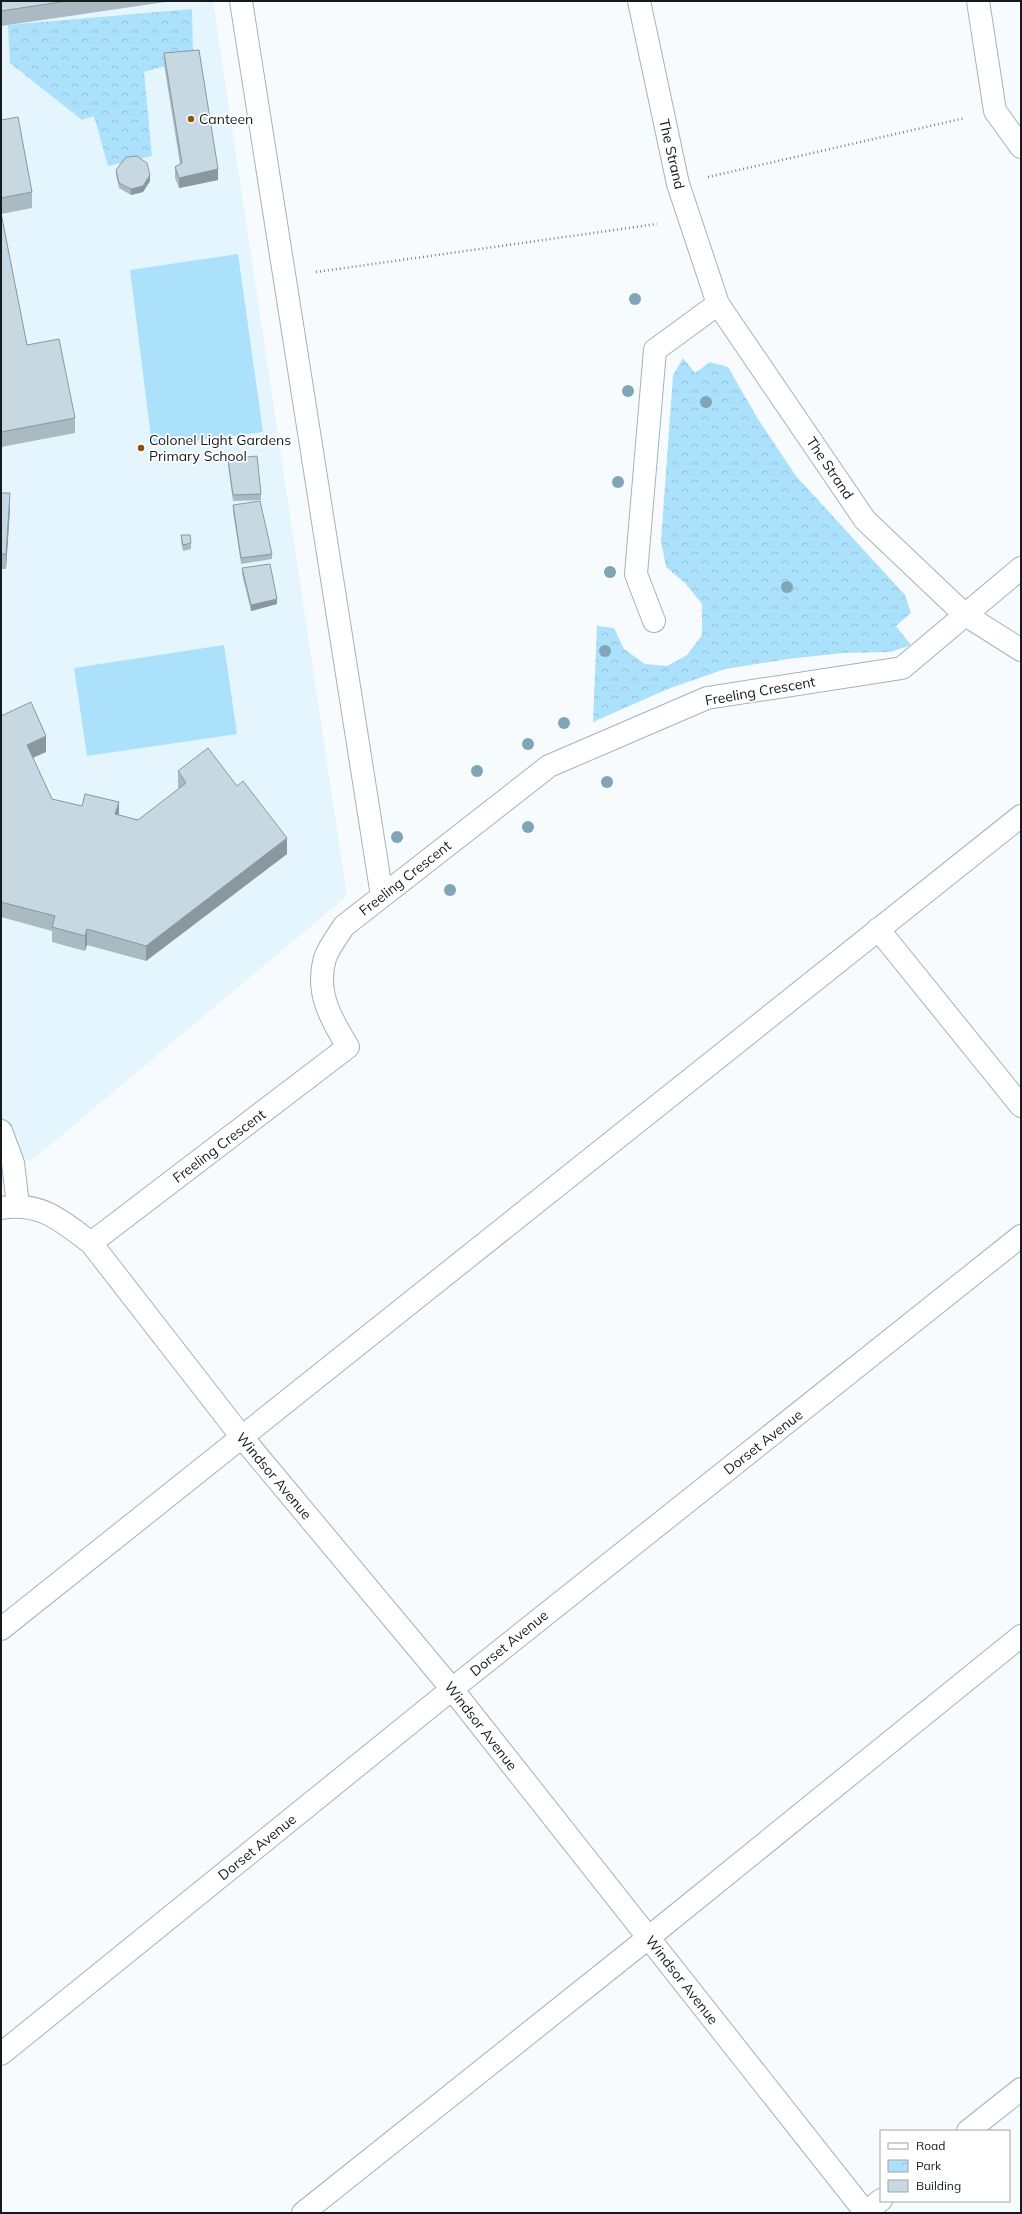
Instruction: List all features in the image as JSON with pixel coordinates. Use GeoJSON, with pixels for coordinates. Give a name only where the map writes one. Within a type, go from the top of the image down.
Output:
{"type":"FeatureCollection","features":[{"type":"Feature","properties":{"kind":"street"},"geometry":{"type":"LineString","coordinates":[[241,1],[382,896]]}},
{"type":"Feature","properties":{"kind":"street","name":"The Strand"},"geometry":{"type":"LineString","coordinates":[[638,1],[678,184],[718,304],[865,520],[964,614],[1021,650]]}},
{"type":"Feature","properties":{"kind":"street"},"geometry":{"type":"LineString","coordinates":[[978,1],[995,112],[1021,148]]}},
{"type":"Feature","properties":{"kind":"street"},"geometry":{"type":"LineString","coordinates":[[654,621],[636,574],[655,350],[718,304]]}},
{"type":"Feature","properties":{"kind":"street","name":"Freeling Crescent"},"geometry":{"type":"LineString","coordinates":[[91,1243],[348,1047],[330,1018],[321,991],[325,957],[344,926],[549,766],[707,698],[902,668],[964,614],[1021,568]]}},
{"type":"Feature","properties":{"kind":"street"},"geometry":{"type":"LineString","coordinates":[[1,1629],[241,1436],[1021,816]]}},
{"type":"Feature","properties":{"kind":"street"},"geometry":{"type":"LineString","coordinates":[[878,930],[1021,1106]]}},
{"type":"Feature","properties":{"kind":"street"},"geometry":{"type":"LineString","coordinates":[[1,1131],[13,1163],[9,1207],[55,1216],[91,1243]]}},
{"type":"Feature","properties":{"kind":"street","name":"Dorset Avenue"},"geometry":{"type":"LineString","coordinates":[[1,2054],[452,1689],[1021,1236]]}},
{"type":"Feature","properties":{"kind":"street","name":"Windsor Avenue"},"geometry":{"type":"LineString","coordinates":[[91,1243],[241,1436],[452,1689],[648,1938],[869,2210]]}},
{"type":"Feature","properties":{"kind":"street"},"geometry":{"type":"LineString","coordinates":[[303,2213],[648,1938],[1021,1636]]}},
{"type":"Feature","properties":{"kind":"street"},"geometry":{"type":"LineString","coordinates":[[969,2130],[1021,2088]]}},
{"type":"Feature","properties":{"kind":"path"},"geometry":{"type":"LineString","coordinates":[[678,184],[995,112]]}},
{"type":"Feature","properties":{"kind":"path"},"geometry":{"type":"LineString","coordinates":[[284,276],[690,219]]}},
{"type":"Feature","properties":{"kind":"shaded area","name":"Colonel Light Gardens Primary School"},"geometry":{"type":"Polygon","coordinates":[[[1,1],[213,1],[347,896],[31,1161],[1,1148],[1,1]]]}},
{"type":"Feature","properties":{"kind":"green space"},"geometry":{"type":"Polygon","coordinates":[[[192,9],[193,58],[144,72],[152,156],[108,166],[94,116],[82,120],[10,63],[8,25],[192,9]]]}},
{"type":"Feature","properties":{"kind":"green space"},"geometry":{"type":"Polygon","coordinates":[[[238,254],[263,432],[152,446],[130,270],[238,254]]]}},
{"type":"Feature","properties":{"kind":"green space"},"geometry":{"type":"Polygon","coordinates":[[[683,358],[695,373],[710,362],[728,367],[758,419],[796,476],[905,595],[911,613],[896,626],[911,645],[891,652],[843,653],[788,659],[725,669],[668,689],[593,722],[597,626],[614,628],[624,649],[645,664],[667,666],[687,655],[702,635],[702,604],[685,583],[666,567],[661,541],[673,375],[683,358]]]}},
{"type":"Feature","properties":{"kind":"green space"},"geometry":{"type":"Polygon","coordinates":[[[224,645],[237,734],[87,756],[74,668],[224,645]]]}},
{"type":"Feature","properties":{"kind":"building"},"geometry":{"type":"Polygon","coordinates":[[[1,1],[67,1],[1,11],[1,1]]]}},
{"type":"Feature","properties":{"kind":"building","name":"Canteen"},"geometry":{"type":"Polygon","coordinates":[[[199,50],[218,169],[179,178],[175,167],[182,163],[164,53],[199,50]]]}},
{"type":"Feature","properties":{"kind":"building"},"geometry":{"type":"Polygon","coordinates":[[[18,117],[32,192],[1,198],[1,120],[18,117]]]}},
{"type":"Feature","properties":{"kind":"building"},"geometry":{"type":"Polygon","coordinates":[[[137,156],[147,163],[150,175],[143,186],[131,189],[119,183],[116,170],[126,157],[137,156]]]}},
{"type":"Feature","properties":{"kind":"building"},"geometry":{"type":"Polygon","coordinates":[[[1,213],[27,345],[59,339],[75,418],[1,432],[1,213]]]}},
{"type":"Feature","properties":{"kind":"building"},"geometry":{"type":"Polygon","coordinates":[[[257,456],[261,494],[233,495],[228,459],[257,456]]]}},
{"type":"Feature","properties":{"kind":"building"},"geometry":{"type":"Polygon","coordinates":[[[1,493],[10,493],[6,554],[1,554],[1,493]]]}},
{"type":"Feature","properties":{"kind":"building"},"geometry":{"type":"Polygon","coordinates":[[[260,501],[272,554],[241,558],[233,505],[260,501]]]}},
{"type":"Feature","properties":{"kind":"building"},"geometry":{"type":"Polygon","coordinates":[[[181,535],[190,535],[191,543],[183,545],[181,535]]]}},
{"type":"Feature","properties":{"kind":"building"},"geometry":{"type":"Polygon","coordinates":[[[270,564],[277,599],[251,605],[242,568],[270,564]]]}},
{"type":"Feature","properties":{"kind":"building"},"geometry":{"type":"Polygon","coordinates":[[[31,702],[46,736],[27,745],[52,799],[82,806],[85,794],[119,802],[115,814],[138,820],[186,783],[178,771],[208,748],[237,786],[243,781],[287,838],[146,946],[87,929],[85,936],[52,927],[55,916],[1,902],[1,716],[31,702]]]}},
{"type":"Feature","properties":{"kind":"place","name":"Canteen"},"geometry":{"type":"Point","coordinates":[191,119]}},
{"type":"Feature","properties":{"kind":"place","name":"Colonel Light Gardens Primary School"},"geometry":{"type":"Point","coordinates":[141,448]}}]}
